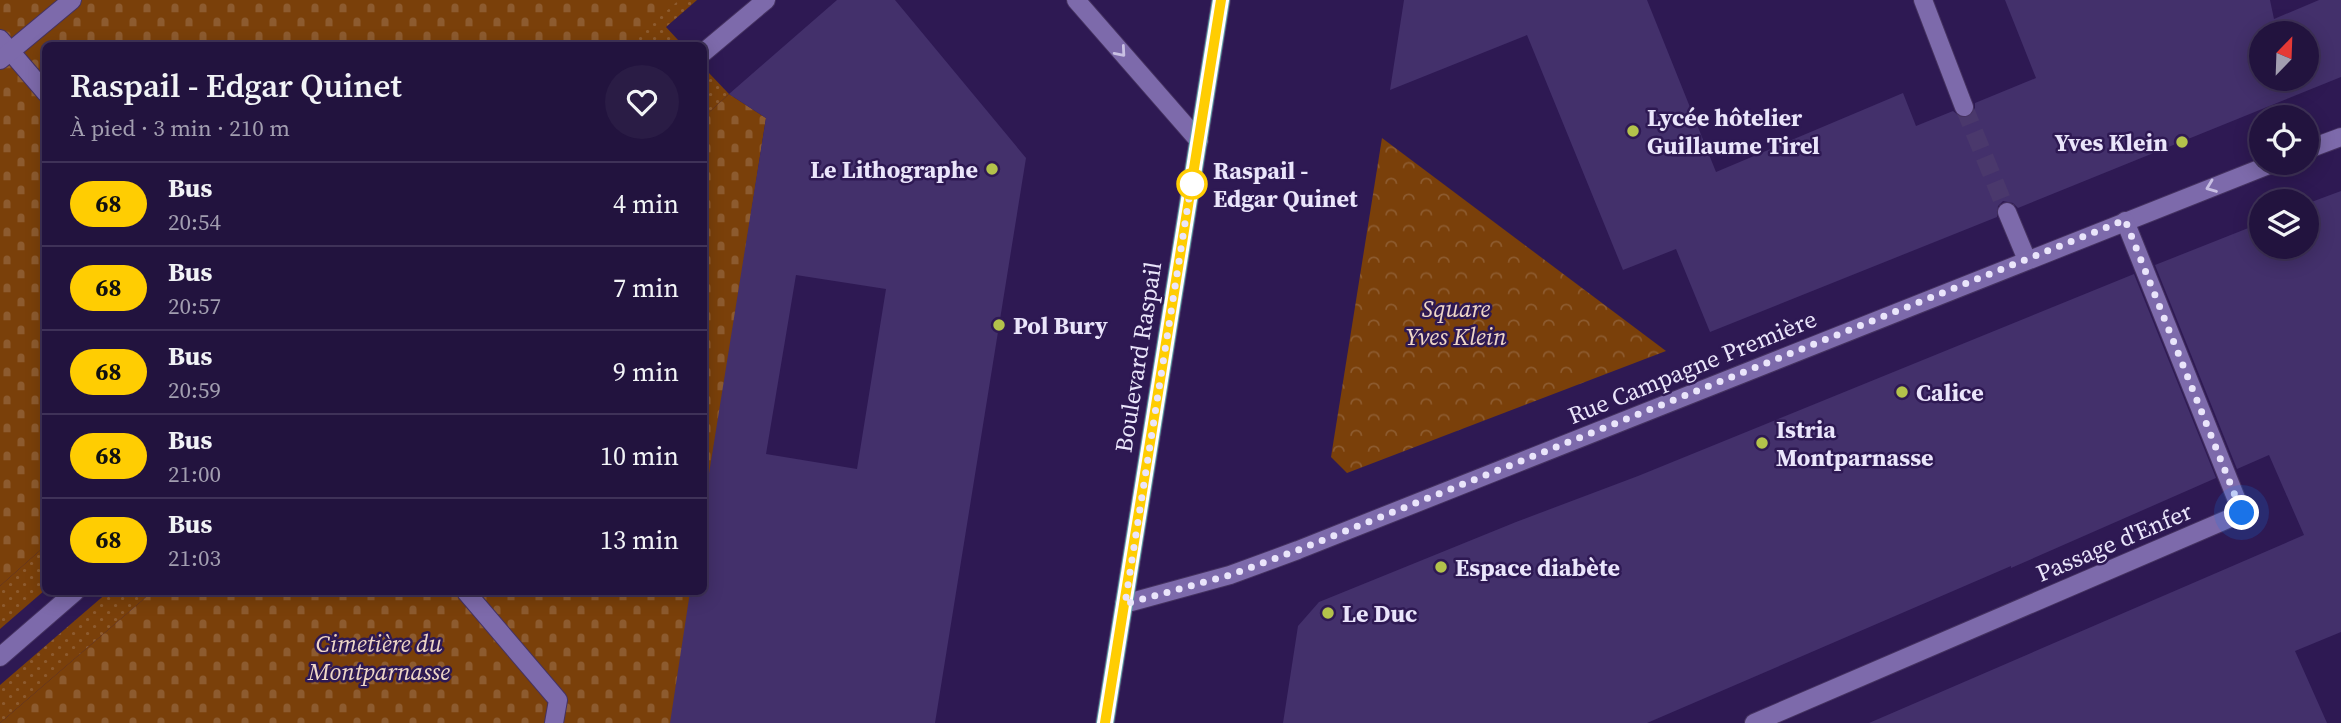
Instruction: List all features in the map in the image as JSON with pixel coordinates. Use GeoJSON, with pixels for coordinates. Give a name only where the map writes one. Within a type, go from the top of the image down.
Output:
{"type":"FeatureCollection","features":[{"type":"Feature","properties":{"kind":"main road","name":"Boulevard Raspail"},"geometry":{"type":"LineString","coordinates":[[1105,723],[1221,0]]}},
{"type":"Feature","properties":{"kind":"street"},"geometry":{"type":"LineString","coordinates":[[42,89],[4,50],[72,0]]}},
{"type":"Feature","properties":{"kind":"street"},"geometry":{"type":"LineString","coordinates":[[707,49],[766,0]]}},
{"type":"Feature","properties":{"kind":"street"},"geometry":{"type":"LineString","coordinates":[[1076,0],[1199,141]]}},
{"type":"Feature","properties":{"kind":"street"},"geometry":{"type":"LineString","coordinates":[[1923,0],[1964,107]]}},
{"type":"Feature","properties":{"kind":"street"},"geometry":{"type":"LineString","coordinates":[[2319,145],[2341,137]]}},
{"type":"Feature","properties":{"kind":"street","name":"Rue Campagne Première"},"geometry":{"type":"LineString","coordinates":[[1125,604],[1230,575],[1298,550],[2249,173]]}},
{"type":"Feature","properties":{"kind":"street"},"geometry":{"type":"LineString","coordinates":[[2007,212],[2027,260]]}},
{"type":"Feature","properties":{"kind":"street","name":"Passage d'Enfer"},"geometry":{"type":"LineString","coordinates":[[1754,723],[2242,513],[2125,220]]}},
{"type":"Feature","properties":{"kind":"street"},"geometry":{"type":"LineString","coordinates":[[0,657],[72,595]]}},
{"type":"Feature","properties":{"kind":"street"},"geometry":{"type":"LineString","coordinates":[[469,595],[558,700],[554,723]]}},
{"type":"Feature","properties":{"kind":"green space"},"geometry":{"type":"Polygon","coordinates":[[[0,0],[679,0],[630,42],[42,42],[42,549],[0,586],[0,0]]]}},
{"type":"Feature","properties":{"kind":"green space"},"geometry":{"type":"Polygon","coordinates":[[[677,0],[697,0],[666,27],[678,40],[675,42],[630,42],[677,0]]]}},
{"type":"Feature","properties":{"kind":"green space"},"geometry":{"type":"Polygon","coordinates":[[[707,73],[729,94],[707,114],[707,73]]]}},
{"type":"Feature","properties":{"kind":"green space"},"geometry":{"type":"Polygon","coordinates":[[[729,94],[766,118],[707,498],[707,114],[729,94]]]}},
{"type":"Feature","properties":{"kind":"green space","name":"Square Yves Klein"},"geometry":{"type":"Polygon","coordinates":[[[1382,138],[1666,351],[1347,473],[1331,457],[1382,138]]]}},
{"type":"Feature","properties":{"kind":"green space"},"geometry":{"type":"Polygon","coordinates":[[[42,549],[42,593],[0,629],[0,586],[42,549]]]}},
{"type":"Feature","properties":{"kind":"green space"},"geometry":{"type":"Polygon","coordinates":[[[105,595],[149,595],[0,723],[0,685],[105,595]]]}},
{"type":"Feature","properties":{"kind":"green space","name":"Cimetière du Montparnasse"},"geometry":{"type":"Polygon","coordinates":[[[149,595],[692,595],[671,723],[0,723],[149,595]]]}},
{"type":"Feature","properties":{"kind":"building"},"geometry":{"type":"Polygon","coordinates":[[[837,0],[895,0],[1026,158],[935,723],[670,723],[690,595],[707,595],[707,486],[766,118],[729,94],[837,0]],[[796,275],[766,454],[857,469],[886,289],[796,275]]]}},
{"type":"Feature","properties":{"kind":"building"},"geometry":{"type":"Polygon","coordinates":[[[1404,0],[1647,0],[1716,172],[1903,93],[1916,126],[1953,111],[1962,118],[1969,117],[1975,109],[1975,103],[2036,78],[2005,0],[2270,0],[2274,19],[2319,0],[2341,0],[2341,77],[2319,86],[2319,21],[2249,21],[2249,91],[2306,91],[2272,105],[2249,105],[2249,114],[2018,208],[2013,203],[2003,201],[1998,206],[1997,217],[1710,332],[1676,249],[1623,270],[1527,35],[1390,90],[1404,0]]]}},
{"type":"Feature","properties":{"kind":"building"},"geometry":{"type":"Polygon","coordinates":[[[2341,191],[2341,632],[2295,651],[2327,723],[1869,723],[2304,535],[2269,455],[2237,469],[2155,265],[2249,228],[2249,259],[2319,259],[2319,199],[2341,191]]]}},
{"type":"Feature","properties":{"kind":"building"},"geometry":{"type":"Polygon","coordinates":[[[2134,274],[2216,478],[1647,723],[1283,723],[1298,626],[1319,602],[1638,476],[2134,274]]]}},
{"type":"Feature","properties":{"kind":"tunnel"},"geometry":{"type":"LineString","coordinates":[[1964,107],[2007,212]]}},
{"type":"Feature","properties":{"kind":"bus line","name":"68"},"geometry":{"type":"LineString","coordinates":[[1105,723],[1221,0]]}},
{"type":"Feature","properties":{"kind":"place","name":"Lycée hôtelier Guillaume Tirel"},"geometry":{"type":"Point","coordinates":[1633,131]}},
{"type":"Feature","properties":{"kind":"place","name":"Yves Klein"},"geometry":{"type":"Point","coordinates":[2182,142]}},
{"type":"Feature","properties":{"kind":"place","name":"Le Lithographe"},"geometry":{"type":"Point","coordinates":[992,169]}},
{"type":"Feature","properties":{"kind":"place","name":"Raspail - Edgar Quinet"},"geometry":{"type":"Point","coordinates":[1192,184]}},
{"type":"Feature","properties":{"kind":"place","name":"Pol Bury"},"geometry":{"type":"Point","coordinates":[999,325]}},
{"type":"Feature","properties":{"kind":"place","name":"Calice"},"geometry":{"type":"Point","coordinates":[1902,392]}},
{"type":"Feature","properties":{"kind":"place","name":"Istria Montparnasse"},"geometry":{"type":"Point","coordinates":[1762,443]}},
{"type":"Feature","properties":{"kind":"place","name":"Espace diabète"},"geometry":{"type":"Point","coordinates":[1441,567]}},
{"type":"Feature","properties":{"kind":"place","name":"Le Duc"},"geometry":{"type":"Point","coordinates":[1328,613]}},
{"type":"Feature","properties":{"kind":"route"},"geometry":{"type":"LineString","coordinates":[[1192,184],[1192,179],[1125,604],[1230,575],[1298,550],[2125,220],[2242,513]]}}]}
